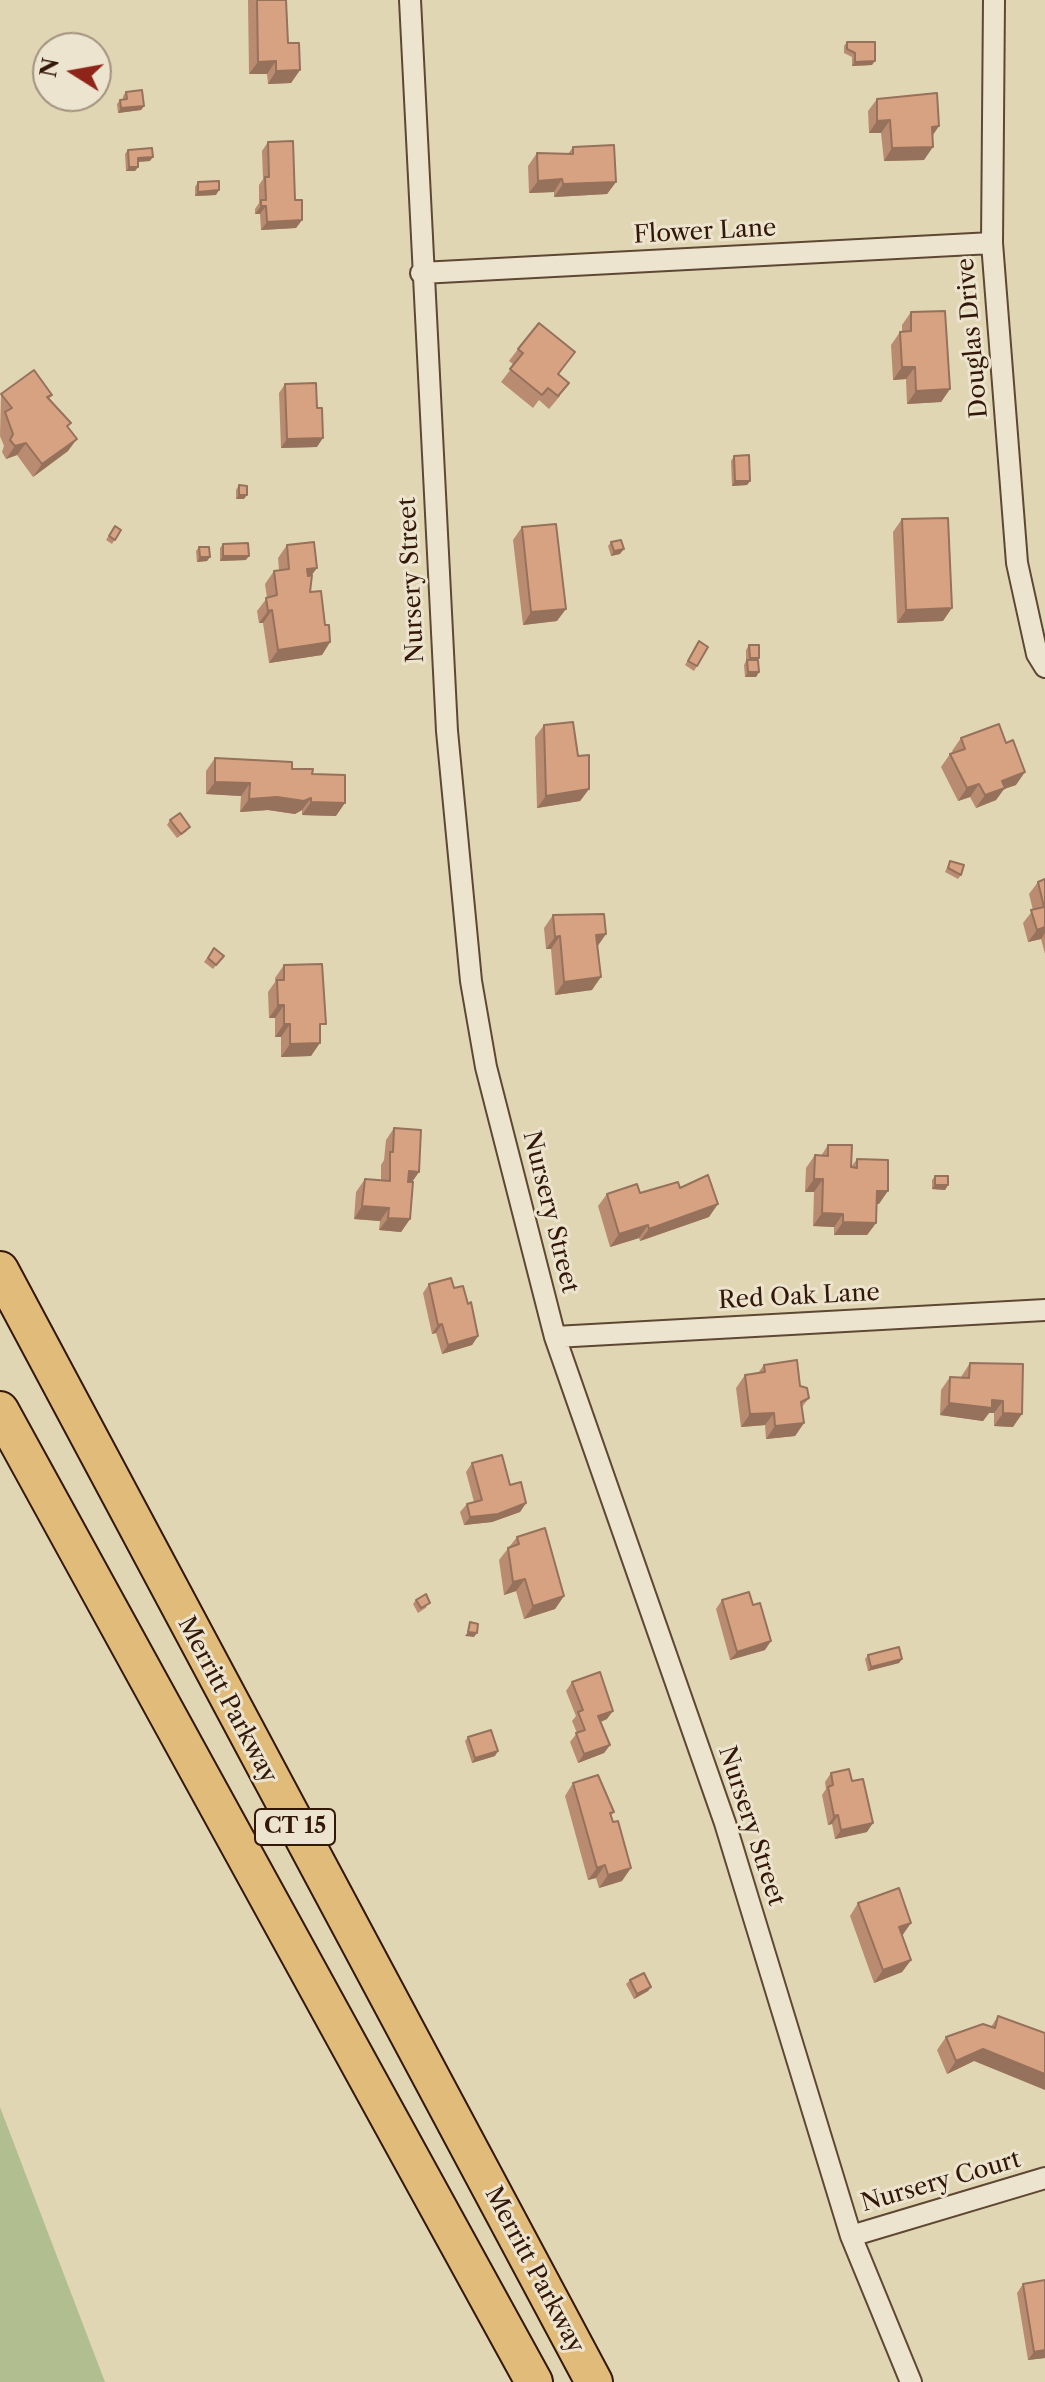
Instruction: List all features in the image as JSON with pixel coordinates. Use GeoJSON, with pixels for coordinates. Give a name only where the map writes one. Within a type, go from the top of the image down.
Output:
{"type":"FeatureCollection","features":[{"type":"Feature","properties":{"kind":"highway","name":"Merritt Parkway"},"geometry":{"type":"LineString","coordinates":[[0,1270],[594,2382]]}},
{"type":"Feature","properties":{"kind":"highway","name":"CT 15"},"geometry":{"type":"LineString","coordinates":[[0,1410],[534,2382]]}},
{"type":"Feature","properties":{"kind":"street","name":"Nursery Street"},"geometry":{"type":"LineString","coordinates":[[410,0],[421,273],[447,731],[471,981],[486,1067],[555,1337],[725,1823],[851,2236],[911,2382]]}},
{"type":"Feature","properties":{"kind":"street","name":"Douglas Drive"},"geometry":{"type":"LineString","coordinates":[[994,0],[992,243],[1017,563],[1037,654],[1045,667]]}},
{"type":"Feature","properties":{"kind":"street","name":"Flower Lane"},"geometry":{"type":"LineString","coordinates":[[421,273],[992,243]]}},
{"type":"Feature","properties":{"kind":"street","name":"Red Oak Lane"},"geometry":{"type":"LineString","coordinates":[[555,1337],[1045,1310]]}},
{"type":"Feature","properties":{"kind":"street","name":"Nursery Court"},"geometry":{"type":"LineString","coordinates":[[851,2236],[1045,2178]]}},
{"type":"Feature","properties":{"kind":"green space"},"geometry":{"type":"Polygon","coordinates":[[[0,2107],[105,2382],[0,2382],[0,2107]]]}},
{"type":"Feature","properties":{"kind":"building"},"geometry":{"type":"Polygon","coordinates":[[[257,0],[286,0],[288,43],[299,43],[300,70],[276,71],[276,61],[258,62],[257,0]]]}},
{"type":"Feature","properties":{"kind":"building"},"geometry":{"type":"Polygon","coordinates":[[[847,42],[875,42],[875,61],[855,62],[855,53],[847,49],[847,42]]]}},
{"type":"Feature","properties":{"kind":"building"},"geometry":{"type":"Polygon","coordinates":[[[142,90],[144,106],[121,108],[120,100],[127,99],[126,92],[142,90]]]}},
{"type":"Feature","properties":{"kind":"building"},"geometry":{"type":"Polygon","coordinates":[[[937,93],[939,126],[932,127],[933,147],[892,148],[890,120],[877,121],[877,99],[937,93]]]}},
{"type":"Feature","properties":{"kind":"building"},"geometry":{"type":"Polygon","coordinates":[[[293,141],[295,200],[302,200],[302,220],[267,222],[266,206],[261,206],[261,200],[266,200],[265,177],[269,177],[268,142],[293,141]]]}},
{"type":"Feature","properties":{"kind":"building"},"geometry":{"type":"Polygon","coordinates":[[[614,145],[616,182],[563,184],[562,179],[538,181],[537,153],[573,154],[573,147],[614,145]]]}},
{"type":"Feature","properties":{"kind":"building"},"geometry":{"type":"Polygon","coordinates":[[[152,148],[153,157],[138,158],[138,167],[129,167],[128,150],[152,148]]]}},
{"type":"Feature","properties":{"kind":"building"},"geometry":{"type":"Polygon","coordinates":[[[219,181],[219,190],[198,192],[198,182],[219,181]]]}},
{"type":"Feature","properties":{"kind":"building"},"geometry":{"type":"Polygon","coordinates":[[[945,311],[950,389],[916,391],[915,367],[902,367],[900,332],[911,331],[911,312],[945,311]]]}},
{"type":"Feature","properties":{"kind":"building"},"geometry":{"type":"Polygon","coordinates":[[[539,323],[575,352],[558,374],[569,383],[558,396],[548,388],[542,395],[510,369],[523,353],[518,349],[539,323]]]}},
{"type":"Feature","properties":{"kind":"building"},"geometry":{"type":"Polygon","coordinates":[[[34,370],[52,395],[47,397],[71,423],[67,426],[77,439],[42,464],[26,443],[15,446],[10,440],[13,434],[5,412],[12,408],[1,394],[34,370]]]}},
{"type":"Feature","properties":{"kind":"building"},"geometry":{"type":"Polygon","coordinates":[[[316,383],[317,408],[322,408],[323,438],[287,439],[285,384],[316,383]]]}},
{"type":"Feature","properties":{"kind":"building"},"geometry":{"type":"Polygon","coordinates":[[[749,455],[750,481],[735,481],[734,456],[749,455]]]}},
{"type":"Feature","properties":{"kind":"building"},"geometry":{"type":"Polygon","coordinates":[[[239,485],[247,486],[247,495],[239,495],[239,485]]]}},
{"type":"Feature","properties":{"kind":"building"},"geometry":{"type":"Polygon","coordinates":[[[948,518],[952,608],[906,610],[902,519],[948,518]]]}},
{"type":"Feature","properties":{"kind":"building"},"geometry":{"type":"Polygon","coordinates":[[[556,524],[566,609],[531,612],[522,527],[556,524]]]}},
{"type":"Feature","properties":{"kind":"building"},"geometry":{"type":"Polygon","coordinates":[[[115,526],[121,530],[115,540],[109,536],[115,526]]]}},
{"type":"Feature","properties":{"kind":"building"},"geometry":{"type":"Polygon","coordinates":[[[621,540],[624,549],[614,551],[611,542],[621,540]]]}},
{"type":"Feature","properties":{"kind":"building"},"geometry":{"type":"Polygon","coordinates":[[[314,542],[317,568],[307,569],[308,576],[312,575],[310,592],[321,591],[330,642],[278,650],[272,610],[268,611],[266,598],[277,595],[274,571],[289,569],[287,545],[314,542]]]}},
{"type":"Feature","properties":{"kind":"building"},"geometry":{"type":"Polygon","coordinates":[[[248,543],[249,556],[223,556],[223,544],[248,543]]]}},
{"type":"Feature","properties":{"kind":"building"},"geometry":{"type":"Polygon","coordinates":[[[199,547],[209,547],[210,557],[200,557],[199,547]]]}},
{"type":"Feature","properties":{"kind":"building"},"geometry":{"type":"Polygon","coordinates":[[[699,641],[708,647],[697,666],[688,661],[699,641]]]}},
{"type":"Feature","properties":{"kind":"building"},"geometry":{"type":"Polygon","coordinates":[[[749,645],[759,645],[759,658],[750,658],[749,645]]]}},
{"type":"Feature","properties":{"kind":"building"},"geometry":{"type":"Polygon","coordinates":[[[747,660],[758,660],[759,672],[748,672],[747,660]]]}},
{"type":"Feature","properties":{"kind":"building"},"geometry":{"type":"Polygon","coordinates":[[[573,722],[578,756],[589,755],[589,789],[546,796],[544,725],[573,722]]]}},
{"type":"Feature","properties":{"kind":"building"},"geometry":{"type":"Polygon","coordinates":[[[999,724],[1006,743],[1013,740],[1025,772],[1002,781],[1005,788],[985,795],[979,784],[967,788],[950,754],[965,749],[961,738],[999,724]]]}},
{"type":"Feature","properties":{"kind":"building"},"geometry":{"type":"Polygon","coordinates":[[[215,758],[292,762],[292,769],[313,769],[312,774],[345,775],[345,803],[311,802],[311,798],[304,801],[277,797],[249,799],[250,783],[215,782],[215,758]]]}},
{"type":"Feature","properties":{"kind":"building"},"geometry":{"type":"Polygon","coordinates":[[[180,813],[190,827],[181,834],[170,820],[180,813]]]}},
{"type":"Feature","properties":{"kind":"building"},"geometry":{"type":"Polygon","coordinates":[[[950,861],[964,865],[961,875],[948,868],[950,861]]]}},
{"type":"Feature","properties":{"kind":"building"},"geometry":{"type":"Polygon","coordinates":[[[1045,879],[1045,927],[1037,930],[1031,910],[1044,907],[1038,882],[1045,879]]]}},
{"type":"Feature","properties":{"kind":"building"},"geometry":{"type":"Polygon","coordinates":[[[604,914],[606,934],[596,935],[601,977],[564,982],[560,936],[555,937],[553,915],[604,914]]]}},
{"type":"Feature","properties":{"kind":"building"},"geometry":{"type":"Polygon","coordinates":[[[214,948],[224,956],[216,965],[208,958],[214,948]]]}},
{"type":"Feature","properties":{"kind":"building"},"geometry":{"type":"Polygon","coordinates":[[[322,964],[326,1024],[320,1024],[320,1043],[290,1044],[290,1024],[284,1024],[284,1005],[278,1005],[277,980],[284,980],[284,965],[322,964]]]}},
{"type":"Feature","properties":{"kind":"building"},"geometry":{"type":"Polygon","coordinates":[[[394,1128],[421,1130],[419,1172],[409,1171],[408,1182],[413,1182],[410,1219],[388,1218],[389,1208],[362,1206],[365,1179],[390,1181],[394,1128]]]}},
{"type":"Feature","properties":{"kind":"building"},"geometry":{"type":"Polygon","coordinates":[[[828,1145],[852,1145],[851,1167],[857,1168],[857,1159],[888,1160],[888,1191],[877,1191],[876,1223],[843,1222],[843,1214],[822,1213],[823,1179],[814,1179],[815,1155],[828,1156],[828,1145]]]}},
{"type":"Feature","properties":{"kind":"building"},"geometry":{"type":"Polygon","coordinates":[[[708,1175],[718,1204],[649,1229],[648,1225],[619,1234],[607,1194],[637,1184],[640,1193],[678,1182],[680,1188],[708,1175]]]}},
{"type":"Feature","properties":{"kind":"building"},"geometry":{"type":"Polygon","coordinates":[[[935,1176],[948,1176],[948,1185],[935,1185],[935,1176]]]}},
{"type":"Feature","properties":{"kind":"building"},"geometry":{"type":"Polygon","coordinates":[[[451,1278],[454,1288],[463,1286],[468,1304],[471,1302],[478,1336],[448,1345],[442,1324],[438,1325],[429,1284],[451,1278]]]}},
{"type":"Feature","properties":{"kind":"building"},"geometry":{"type":"Polygon","coordinates":[[[797,1360],[800,1386],[807,1388],[809,1398],[801,1402],[804,1423],[775,1426],[774,1413],[750,1414],[745,1375],[765,1372],[764,1365],[797,1360]]]}},
{"type":"Feature","properties":{"kind":"building"},"geometry":{"type":"Polygon","coordinates":[[[970,1363],[1023,1364],[1022,1414],[1003,1413],[1003,1401],[992,1400],[992,1408],[949,1403],[950,1377],[969,1378],[970,1363]]]}},
{"type":"Feature","properties":{"kind":"building"},"geometry":{"type":"Polygon","coordinates":[[[502,1455],[510,1485],[521,1482],[526,1503],[498,1514],[470,1517],[467,1504],[482,1500],[472,1463],[502,1455]]]}},
{"type":"Feature","properties":{"kind":"building"},"geometry":{"type":"Polygon","coordinates":[[[545,1528],[564,1596],[533,1606],[525,1579],[513,1582],[508,1548],[519,1544],[517,1537],[545,1528]]]}},
{"type":"Feature","properties":{"kind":"building"},"geometry":{"type":"Polygon","coordinates":[[[749,1592],[753,1605],[760,1603],[771,1641],[737,1652],[722,1600],[749,1592]]]}},
{"type":"Feature","properties":{"kind":"building"},"geometry":{"type":"Polygon","coordinates":[[[426,1594],[430,1603],[421,1608],[416,1600],[426,1594]]]}},
{"type":"Feature","properties":{"kind":"building"},"geometry":{"type":"Polygon","coordinates":[[[470,1622],[478,1624],[477,1633],[468,1632],[470,1622]]]}},
{"type":"Feature","properties":{"kind":"building"},"geometry":{"type":"Polygon","coordinates":[[[899,1647],[902,1659],[871,1667],[868,1655],[899,1647]]]}},
{"type":"Feature","properties":{"kind":"building"},"geometry":{"type":"Polygon","coordinates":[[[600,1672],[613,1711],[598,1716],[610,1745],[584,1754],[576,1733],[585,1730],[578,1712],[583,1710],[572,1682],[600,1672]]]}},
{"type":"Feature","properties":{"kind":"building"},"geometry":{"type":"Polygon","coordinates":[[[491,1730],[498,1751],[475,1758],[468,1737],[491,1730]]]}},
{"type":"Feature","properties":{"kind":"building"},"geometry":{"type":"Polygon","coordinates":[[[849,1769],[852,1781],[863,1779],[873,1823],[841,1830],[838,1815],[834,1816],[828,1787],[833,1785],[831,1773],[849,1769]]]}},
{"type":"Feature","properties":{"kind":"building"},"geometry":{"type":"Polygon","coordinates":[[[598,1775],[614,1812],[610,1813],[613,1822],[618,1821],[631,1868],[608,1875],[605,1865],[597,1868],[573,1783],[598,1775]]]}},
{"type":"Feature","properties":{"kind":"building"},"geometry":{"type":"Polygon","coordinates":[[[899,1888],[911,1923],[899,1927],[911,1960],[883,1970],[858,1903],[899,1888]]]}},
{"type":"Feature","properties":{"kind":"building"},"geometry":{"type":"Polygon","coordinates":[[[644,1973],[651,1987],[637,1994],[630,1980],[644,1973]]]}},
{"type":"Feature","properties":{"kind":"building"},"geometry":{"type":"Polygon","coordinates":[[[998,2016],[1045,2033],[1045,2074],[983,2049],[956,2061],[946,2037],[983,2024],[995,2028],[998,2016]]]}},
{"type":"Feature","properties":{"kind":"building"},"geometry":{"type":"Polygon","coordinates":[[[1045,2280],[1045,2350],[1034,2352],[1023,2284],[1045,2280]]]}}]}
